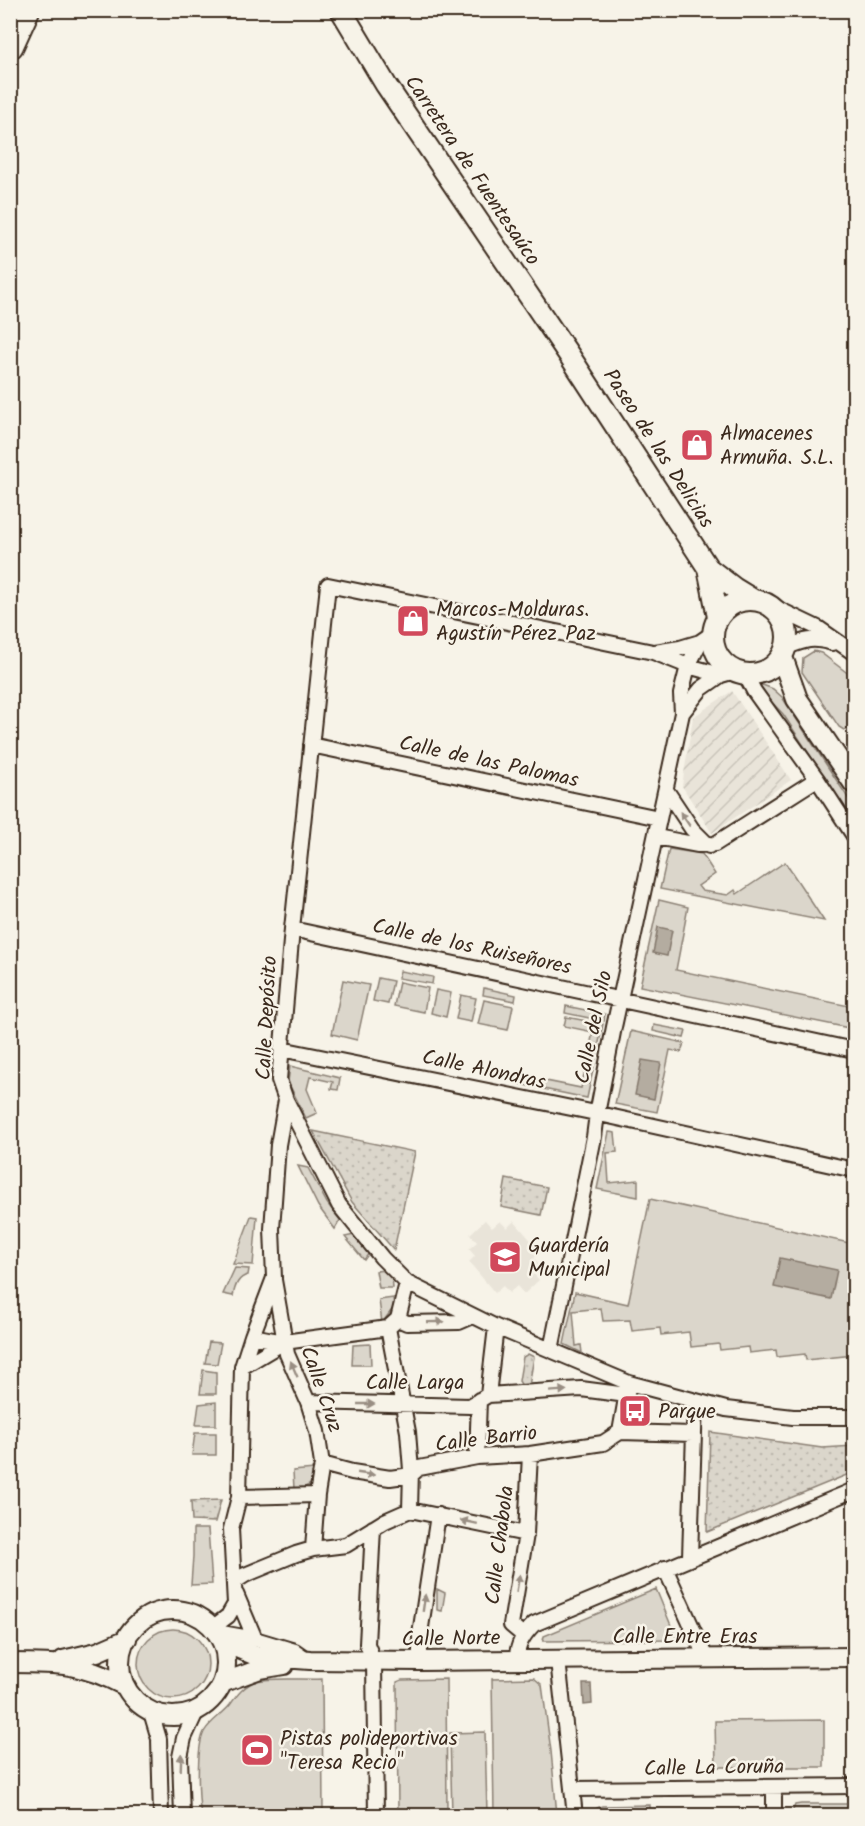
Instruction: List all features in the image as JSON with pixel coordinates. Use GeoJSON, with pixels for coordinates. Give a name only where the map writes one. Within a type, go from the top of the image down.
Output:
{"type":"FeatureCollection","features":[{"type":"Feature","properties":{"kind":"highway"},"geometry":{"type":"LineString","coordinates":[[10,45],[26,10]]}},
{"type":"Feature","properties":{"kind":"main road","name":"Carretera de Fuentesaúco"},"geometry":{"type":"LineString","coordinates":[[341,10],[386,85],[569,355]]}},
{"type":"Feature","properties":{"kind":"main road","name":"Paseo de las Delicias"},"geometry":{"type":"LineString","coordinates":[[569,355],[708,568],[752,599]]}},
{"type":"Feature","properties":{"kind":"main road","name":"Paseo de las Delicias"},"geometry":{"type":"LineString","coordinates":[[708,568],[710,631]]}},
{"type":"Feature","properties":{"kind":"main road"},"geometry":{"type":"LineString","coordinates":[[740,673],[773,667],[784,652],[788,636],[786,624],[772,606],[762,601],[752,599],[739,601],[727,607],[710,631],[714,645],[725,665],[740,673],[797,699]]}},
{"type":"Feature","properties":{"kind":"main road"},"geometry":{"type":"LineString","coordinates":[[784,652],[797,699],[855,783]]}},
{"type":"Feature","properties":{"kind":"street","name":"Calle Depósito"},"geometry":{"type":"LineString","coordinates":[[216,1634],[235,1604],[231,1529],[239,1497],[242,1367],[274,1278],[273,1218],[278,1145],[286,1100],[279,1080],[281,1049],[328,585],[652,652]]}},
{"type":"Feature","properties":{"kind":"street"},"geometry":{"type":"LineString","coordinates":[[772,606],[818,628],[848,649]]}},
{"type":"Feature","properties":{"kind":"street"},"geometry":{"type":"LineString","coordinates":[[652,652],[680,648],[710,631]]}},
{"type":"Feature","properties":{"kind":"street","name":"Calle del Silo"},"geometry":{"type":"LineString","coordinates":[[550,1350],[597,1114],[682,713],[681,694],[688,666],[710,631]]}},
{"type":"Feature","properties":{"kind":"street"},"geometry":{"type":"LineString","coordinates":[[784,652],[803,640],[817,638],[848,649]]}},
{"type":"Feature","properties":{"kind":"street"},"geometry":{"type":"LineString","coordinates":[[652,652],[688,666],[740,673],[817,779],[855,836]]}},
{"type":"Feature","properties":{"kind":"street","name":"Calle del Silo"},"geometry":{"type":"LineString","coordinates":[[682,713],[701,689],[740,673]]}},
{"type":"Feature","properties":{"kind":"street","name":"Calle de las Palomas"},"geometry":{"type":"LineString","coordinates":[[310,745],[659,818]]}},
{"type":"Feature","properties":{"kind":"street"},"geometry":{"type":"LineString","coordinates":[[656,837],[709,846],[723,840],[817,779]]}},
{"type":"Feature","properties":{"kind":"street"},"geometry":{"type":"LineString","coordinates":[[666,790],[692,829],[709,846]]}},
{"type":"Feature","properties":{"kind":"street","name":"Calle de los Ruiseñores"},"geometry":{"type":"LineString","coordinates":[[292,929],[855,1050]]}},
{"type":"Feature","properties":{"kind":"street","name":"Calle Alondras"},"geometry":{"type":"LineString","coordinates":[[281,1049],[855,1170]]}},
{"type":"Feature","properties":{"kind":"street"},"geometry":{"type":"LineString","coordinates":[[286,1100],[339,1205],[382,1258],[406,1283],[628,1389],[726,1409],[794,1418],[855,1417]]}},
{"type":"Feature","properties":{"kind":"street","name":"Calle Cruz"},"geometry":{"type":"LineString","coordinates":[[274,1278],[287,1354],[308,1402],[317,1431],[322,1464],[316,1495],[313,1549]]}},
{"type":"Feature","properties":{"kind":"street"},"geometry":{"type":"LineString","coordinates":[[406,1283],[393,1323],[408,1432],[411,1475],[410,1510]]}},
{"type":"Feature","properties":{"kind":"street"},"geometry":{"type":"LineString","coordinates":[[252,1336],[284,1342],[393,1323],[459,1322],[472,1316]]}},
{"type":"Feature","properties":{"kind":"street"},"geometry":{"type":"LineString","coordinates":[[477,1457],[496,1327]]}},
{"type":"Feature","properties":{"kind":"street"},"geometry":{"type":"LineString","coordinates":[[242,1367],[284,1342]]}},
{"type":"Feature","properties":{"kind":"street","name":"Calle Larga"},"geometry":{"type":"LineString","coordinates":[[308,1402],[470,1406],[484,1398],[581,1389],[628,1389]]}},
{"type":"Feature","properties":{"kind":"street"},"geometry":{"type":"LineString","coordinates":[[620,1432],[628,1389]]}},
{"type":"Feature","properties":{"kind":"street"},"geometry":{"type":"LineString","coordinates":[[690,1557],[695,1401]]}},
{"type":"Feature","properties":{"kind":"street","name":"Calle Barrio"},"geometry":{"type":"LineString","coordinates":[[322,1464],[390,1478],[411,1475],[419,1468],[477,1457],[530,1454],[603,1443],[620,1432],[693,1434]]}},
{"type":"Feature","properties":{"kind":"street","name":"Calle Chabola"},"geometry":{"type":"LineString","coordinates":[[523,1635],[511,1625],[526,1534],[530,1454]]}},
{"type":"Feature","properties":{"kind":"street","name":"Calle Norte"},"geometry":{"type":"LineString","coordinates":[[216,1634],[256,1656],[374,1662],[516,1660],[523,1635],[534,1624],[855,1490]]}},
{"type":"Feature","properties":{"kind":"street"},"geometry":{"type":"LineString","coordinates":[[239,1497],[316,1495]]}},
{"type":"Feature","properties":{"kind":"street"},"geometry":{"type":"LineString","coordinates":[[234,1586],[245,1575],[313,1549],[346,1545],[373,1528],[410,1510],[526,1534]]}},
{"type":"Feature","properties":{"kind":"street"},"geometry":{"type":"LineString","coordinates":[[420,1661],[420,1634],[438,1515]]}},
{"type":"Feature","properties":{"kind":"street"},"geometry":{"type":"LineString","coordinates":[[373,1528],[367,1644],[374,1662],[376,1815]]}},
{"type":"Feature","properties":{"kind":"street"},"geometry":{"type":"LineString","coordinates":[[666,1568],[706,1658]]}},
{"type":"Feature","properties":{"kind":"street","name":"Calle Depósito"},"geometry":{"type":"LineString","coordinates":[[234,1586],[252,1635]]}},
{"type":"Feature","properties":{"kind":"street"},"geometry":{"type":"LineString","coordinates":[[167,1611],[184,1611],[199,1617],[216,1634],[226,1662],[222,1683],[212,1700],[196,1712],[174,1717],[151,1712],[136,1701],[125,1686],[121,1670],[121,1654],[127,1639],[137,1625],[151,1616],[167,1611]]}},
{"type":"Feature","properties":{"kind":"street","name":"Calle Norte"},"geometry":{"type":"LineString","coordinates":[[216,1634],[252,1635],[295,1651],[310,1660]]}},
{"type":"Feature","properties":{"kind":"street"},"geometry":{"type":"LineString","coordinates":[[54,1663],[97,1652],[127,1639]]}},
{"type":"Feature","properties":{"kind":"street","name":"Calle Entre Eras"},"geometry":{"type":"LineString","coordinates":[[516,1660],[855,1657]]}},
{"type":"Feature","properties":{"kind":"street","name":"Calle Norte"},"geometry":{"type":"LineString","coordinates":[[222,1683],[260,1669],[310,1660]]}},
{"type":"Feature","properties":{"kind":"street"},"geometry":{"type":"LineString","coordinates":[[558,1660],[575,1815]]}},
{"type":"Feature","properties":{"kind":"street"},"geometry":{"type":"LineString","coordinates":[[10,1663],[54,1663],[81,1667],[125,1686]]}},
{"type":"Feature","properties":{"kind":"street"},"geometry":{"type":"LineString","coordinates":[[151,1712],[159,1739],[161,1815]]}},
{"type":"Feature","properties":{"kind":"street"},"geometry":{"type":"LineString","coordinates":[[182,1815],[180,1757],[184,1738],[196,1712]]}},
{"type":"Feature","properties":{"kind":"street","name":"Calle La Coruña"},"geometry":{"type":"LineString","coordinates":[[573,1789],[855,1786]]}},
{"type":"Feature","properties":{"kind":"street"},"geometry":{"type":"LineString","coordinates":[[774,1787],[774,1815]]}},
{"type":"Feature","properties":{"kind":"shaded area"},"geometry":{"type":"Polygon","coordinates":[[[814,651],[821,653],[854,678],[854,712],[850,726],[844,730],[839,727],[802,672],[803,658],[814,651]]]}},
{"type":"Feature","properties":{"kind":"shaded area"},"geometry":{"type":"Polygon","coordinates":[[[760,684],[773,689],[782,697],[854,807],[854,822],[783,714],[759,689],[760,684]]]}},
{"type":"Feature","properties":{"kind":"shaded area"},"geometry":{"type":"Polygon","coordinates":[[[732,691],[791,780],[712,833],[682,786],[693,717],[732,691]]]}},
{"type":"Feature","properties":{"kind":"shaded area"},"geometry":{"type":"Polygon","coordinates":[[[669,849],[702,854],[715,874],[698,886],[702,891],[728,895],[735,890],[737,894],[785,862],[824,921],[660,889],[669,849]]]}},
{"type":"Feature","properties":{"kind":"shaded area"},"geometry":{"type":"Polygon","coordinates":[[[659,900],[688,907],[676,970],[854,1007],[854,1029],[640,986],[659,900]]]}},
{"type":"Feature","properties":{"kind":"shaded area"},"geometry":{"type":"Polygon","coordinates":[[[658,927],[672,930],[667,956],[653,953],[658,927]]]}},
{"type":"Feature","properties":{"kind":"shaded area"},"geometry":{"type":"Polygon","coordinates":[[[400,971],[433,977],[432,984],[398,978],[400,971]]]}},
{"type":"Feature","properties":{"kind":"shaded area"},"geometry":{"type":"Polygon","coordinates":[[[378,978],[393,981],[388,1004],[373,1001],[378,978]]]}},
{"type":"Feature","properties":{"kind":"shaded area"},"geometry":{"type":"Polygon","coordinates":[[[343,980],[369,985],[357,1040],[332,1034],[343,980]]]}},
{"type":"Feature","properties":{"kind":"shaded area"},"geometry":{"type":"Polygon","coordinates":[[[399,982],[428,988],[424,1012],[394,1006],[399,982]]]}},
{"type":"Feature","properties":{"kind":"shaded area"},"geometry":{"type":"Polygon","coordinates":[[[484,988],[516,995],[515,1001],[483,995],[484,988]]]}},
{"type":"Feature","properties":{"kind":"shaded area"},"geometry":{"type":"Polygon","coordinates":[[[436,990],[451,993],[446,1017],[431,1013],[436,990]]]}},
{"type":"Feature","properties":{"kind":"shaded area"},"geometry":{"type":"Polygon","coordinates":[[[461,995],[476,998],[471,1022],[456,1019],[461,995]]]}},
{"type":"Feature","properties":{"kind":"shaded area"},"geometry":{"type":"Polygon","coordinates":[[[484,1000],[513,1006],[508,1030],[478,1024],[484,1000]]]}},
{"type":"Feature","properties":{"kind":"shaded area"},"geometry":{"type":"Polygon","coordinates":[[[566,1006],[605,1014],[604,1021],[565,1013],[566,1006]]]}},
{"type":"Feature","properties":{"kind":"shaded area"},"geometry":{"type":"Polygon","coordinates":[[[566,1017],[603,1024],[587,1098],[519,1084],[521,1076],[581,1088],[593,1032],[564,1026],[566,1017]]]}},
{"type":"Feature","properties":{"kind":"shaded area"},"geometry":{"type":"Polygon","coordinates":[[[654,1025],[686,1031],[684,1038],[653,1031],[654,1025]]]}},
{"type":"Feature","properties":{"kind":"shaded area"},"geometry":{"type":"Polygon","coordinates":[[[631,1031],[684,1043],[681,1052],[670,1050],[657,1112],[615,1104],[631,1031]]]}},
{"type":"Feature","properties":{"kind":"shaded area"},"geometry":{"type":"Polygon","coordinates":[[[642,1060],[661,1063],[654,1099],[635,1095],[642,1060]]]}},
{"type":"Feature","properties":{"kind":"shaded area"},"geometry":{"type":"Polygon","coordinates":[[[290,1066],[340,1078],[338,1090],[331,1089],[333,1082],[310,1077],[307,1089],[317,1113],[306,1118],[288,1082],[290,1066]]]}},
{"type":"Feature","properties":{"kind":"shaded area"},"geometry":{"type":"Polygon","coordinates":[[[313,1131],[415,1152],[394,1250],[352,1202],[313,1131]]]}},
{"type":"Feature","properties":{"kind":"shaded area"},"geometry":{"type":"Polygon","coordinates":[[[609,1132],[615,1133],[617,1152],[607,1153],[609,1183],[638,1180],[638,1197],[597,1189],[609,1132]]]}},
{"type":"Feature","properties":{"kind":"shaded area"},"geometry":{"type":"Polygon","coordinates":[[[298,1166],[308,1168],[327,1203],[340,1220],[335,1229],[318,1206],[298,1166]]]}},
{"type":"Feature","properties":{"kind":"shaded area"},"geometry":{"type":"Polygon","coordinates":[[[506,1179],[547,1187],[541,1215],[501,1207],[506,1179]]]}},
{"type":"Feature","properties":{"kind":"shaded area"},"geometry":{"type":"Polygon","coordinates":[[[650,1199],[854,1244],[854,1355],[806,1360],[805,1354],[777,1357],[776,1350],[749,1353],[748,1347],[720,1350],[719,1344],[691,1347],[689,1332],[661,1335],[660,1328],[632,1331],[630,1320],[603,1321],[601,1308],[573,1311],[576,1346],[581,1345],[582,1353],[564,1344],[575,1292],[628,1304],[650,1199]]]}},
{"type":"Feature","properties":{"kind":"shaded area"},"geometry":{"type":"Polygon","coordinates":[[[251,1216],[257,1217],[253,1265],[233,1264],[251,1216]]]}},
{"type":"Feature","properties":{"kind":"shaded area","name":"Guardería Municipal"},"geometry":{"type":"Polygon","coordinates":[[[485,1220],[492,1228],[500,1221],[507,1228],[514,1221],[541,1252],[534,1258],[541,1267],[533,1273],[539,1280],[524,1294],[517,1286],[509,1293],[503,1286],[495,1293],[469,1262],[475,1256],[469,1249],[477,1242],[470,1234],[485,1220]]]}},
{"type":"Feature","properties":{"kind":"shaded area"},"geometry":{"type":"Polygon","coordinates":[[[354,1235],[369,1253],[364,1260],[345,1237],[354,1235]]]}},
{"type":"Feature","properties":{"kind":"shaded area"},"geometry":{"type":"Polygon","coordinates":[[[780,1258],[837,1270],[831,1299],[774,1287],[780,1258]]]}},
{"type":"Feature","properties":{"kind":"shaded area"},"geometry":{"type":"Polygon","coordinates":[[[235,1268],[249,1269],[248,1275],[238,1282],[233,1296],[223,1294],[235,1268]]]}},
{"type":"Feature","properties":{"kind":"shaded area"},"geometry":{"type":"Polygon","coordinates":[[[386,1270],[392,1276],[393,1288],[379,1288],[376,1271],[386,1270]]]}},
{"type":"Feature","properties":{"kind":"shaded area"},"geometry":{"type":"Polygon","coordinates":[[[393,1298],[394,1307],[382,1323],[379,1300],[393,1298]]]}},
{"type":"Feature","properties":{"kind":"shaded area"},"geometry":{"type":"Polygon","coordinates":[[[209,1342],[221,1343],[217,1364],[205,1363],[209,1342]]]}},
{"type":"Feature","properties":{"kind":"shaded area"},"geometry":{"type":"Polygon","coordinates":[[[370,1344],[371,1365],[352,1365],[353,1345],[370,1344]]]}},
{"type":"Feature","properties":{"kind":"shaded area"},"geometry":{"type":"Polygon","coordinates":[[[528,1354],[534,1357],[529,1386],[522,1386],[519,1381],[523,1357],[528,1354]]]}},
{"type":"Feature","properties":{"kind":"shaded area"},"geometry":{"type":"Polygon","coordinates":[[[203,1370],[216,1372],[216,1394],[200,1394],[203,1370]]]}},
{"type":"Feature","properties":{"kind":"shaded area"},"geometry":{"type":"Polygon","coordinates":[[[216,1402],[216,1425],[196,1425],[199,1404],[216,1402]]]}},
{"type":"Feature","properties":{"kind":"shaded area"},"geometry":{"type":"Polygon","coordinates":[[[710,1432],[822,1448],[854,1446],[854,1472],[707,1532],[710,1432]]]}},
{"type":"Feature","properties":{"kind":"shaded area"},"geometry":{"type":"Polygon","coordinates":[[[195,1433],[216,1433],[216,1455],[192,1455],[195,1433]]]}},
{"type":"Feature","properties":{"kind":"shaded area"},"geometry":{"type":"Polygon","coordinates":[[[314,1469],[311,1484],[299,1490],[294,1489],[293,1471],[314,1469]]]}},
{"type":"Feature","properties":{"kind":"shaded area"},"geometry":{"type":"Polygon","coordinates":[[[221,1500],[215,1522],[192,1521],[191,1501],[221,1500]]]}},
{"type":"Feature","properties":{"kind":"shaded area"},"geometry":{"type":"Polygon","coordinates":[[[193,1529],[208,1529],[212,1584],[191,1585],[193,1529]]]}},
{"type":"Feature","properties":{"kind":"shaded area"},"geometry":{"type":"Polygon","coordinates":[[[437,1589],[445,1593],[442,1611],[437,1610],[437,1589]]]}},
{"type":"Feature","properties":{"kind":"shaded area"},"geometry":{"type":"Polygon","coordinates":[[[656,1589],[677,1640],[543,1641],[544,1636],[656,1589]]]}},
{"type":"Feature","properties":{"kind":"shaded area"},"geometry":{"type":"Polygon","coordinates":[[[173,1629],[186,1632],[198,1639],[205,1651],[208,1664],[205,1677],[198,1689],[186,1696],[173,1699],[160,1696],[148,1689],[141,1677],[138,1664],[141,1651],[148,1639],[160,1632],[173,1629]]]}},
{"type":"Feature","properties":{"kind":"shaded area"},"geometry":{"type":"Polygon","coordinates":[[[534,1678],[542,1685],[557,1815],[494,1815],[492,1679],[534,1678]]]}},
{"type":"Feature","properties":{"kind":"shaded area","name":"Pistas polideportivas \"Teresa Recio\""},"geometry":{"type":"Polygon","coordinates":[[[271,1679],[322,1679],[323,1815],[201,1815],[200,1749],[201,1739],[209,1725],[227,1709],[241,1691],[252,1683],[271,1679]]]}},
{"type":"Feature","properties":{"kind":"shaded area"},"geometry":{"type":"Polygon","coordinates":[[[446,1679],[447,1815],[398,1815],[397,1682],[446,1679]]]}},
{"type":"Feature","properties":{"kind":"shaded area"},"geometry":{"type":"Polygon","coordinates":[[[583,1684],[591,1684],[592,1704],[584,1705],[583,1684]]]}},
{"type":"Feature","properties":{"kind":"shaded area"},"geometry":{"type":"Polygon","coordinates":[[[824,1720],[824,1767],[716,1767],[715,1721],[824,1720]]]}},
{"type":"Feature","properties":{"kind":"shaded area"},"geometry":{"type":"Polygon","coordinates":[[[485,1732],[487,1815],[452,1815],[450,1733],[485,1732]]]}},
{"type":"Feature","properties":{"kind":"shaded area"},"geometry":{"type":"Polygon","coordinates":[[[849,1804],[849,1815],[791,1815],[795,1805],[849,1804]]]}},
{"type":"Feature","properties":{"kind":"shaded area"},"geometry":{"type":"Polygon","coordinates":[[[650,1805],[650,1815],[593,1815],[597,1808],[602,1806],[650,1805]]]}},
{"type":"Feature","properties":{"kind":"place","name":"Almacenes Armuña. S.L."},"geometry":{"type":"Point","coordinates":[697,445]}},
{"type":"Feature","properties":{"kind":"place","name":"Marcos-Molduras. Agustín Pérez Paz"},"geometry":{"type":"Point","coordinates":[413,621]}},
{"type":"Feature","properties":{"kind":"place","name":"Guardería Municipal"},"geometry":{"type":"Point","coordinates":[505,1257]}},
{"type":"Feature","properties":{"kind":"place","name":"Parque"},"geometry":{"type":"Point","coordinates":[635,1411]}},
{"type":"Feature","properties":{"kind":"place","name":"Pistas polideportivas \"Teresa Recio\""},"geometry":{"type":"Point","coordinates":[257,1750]}}]}
